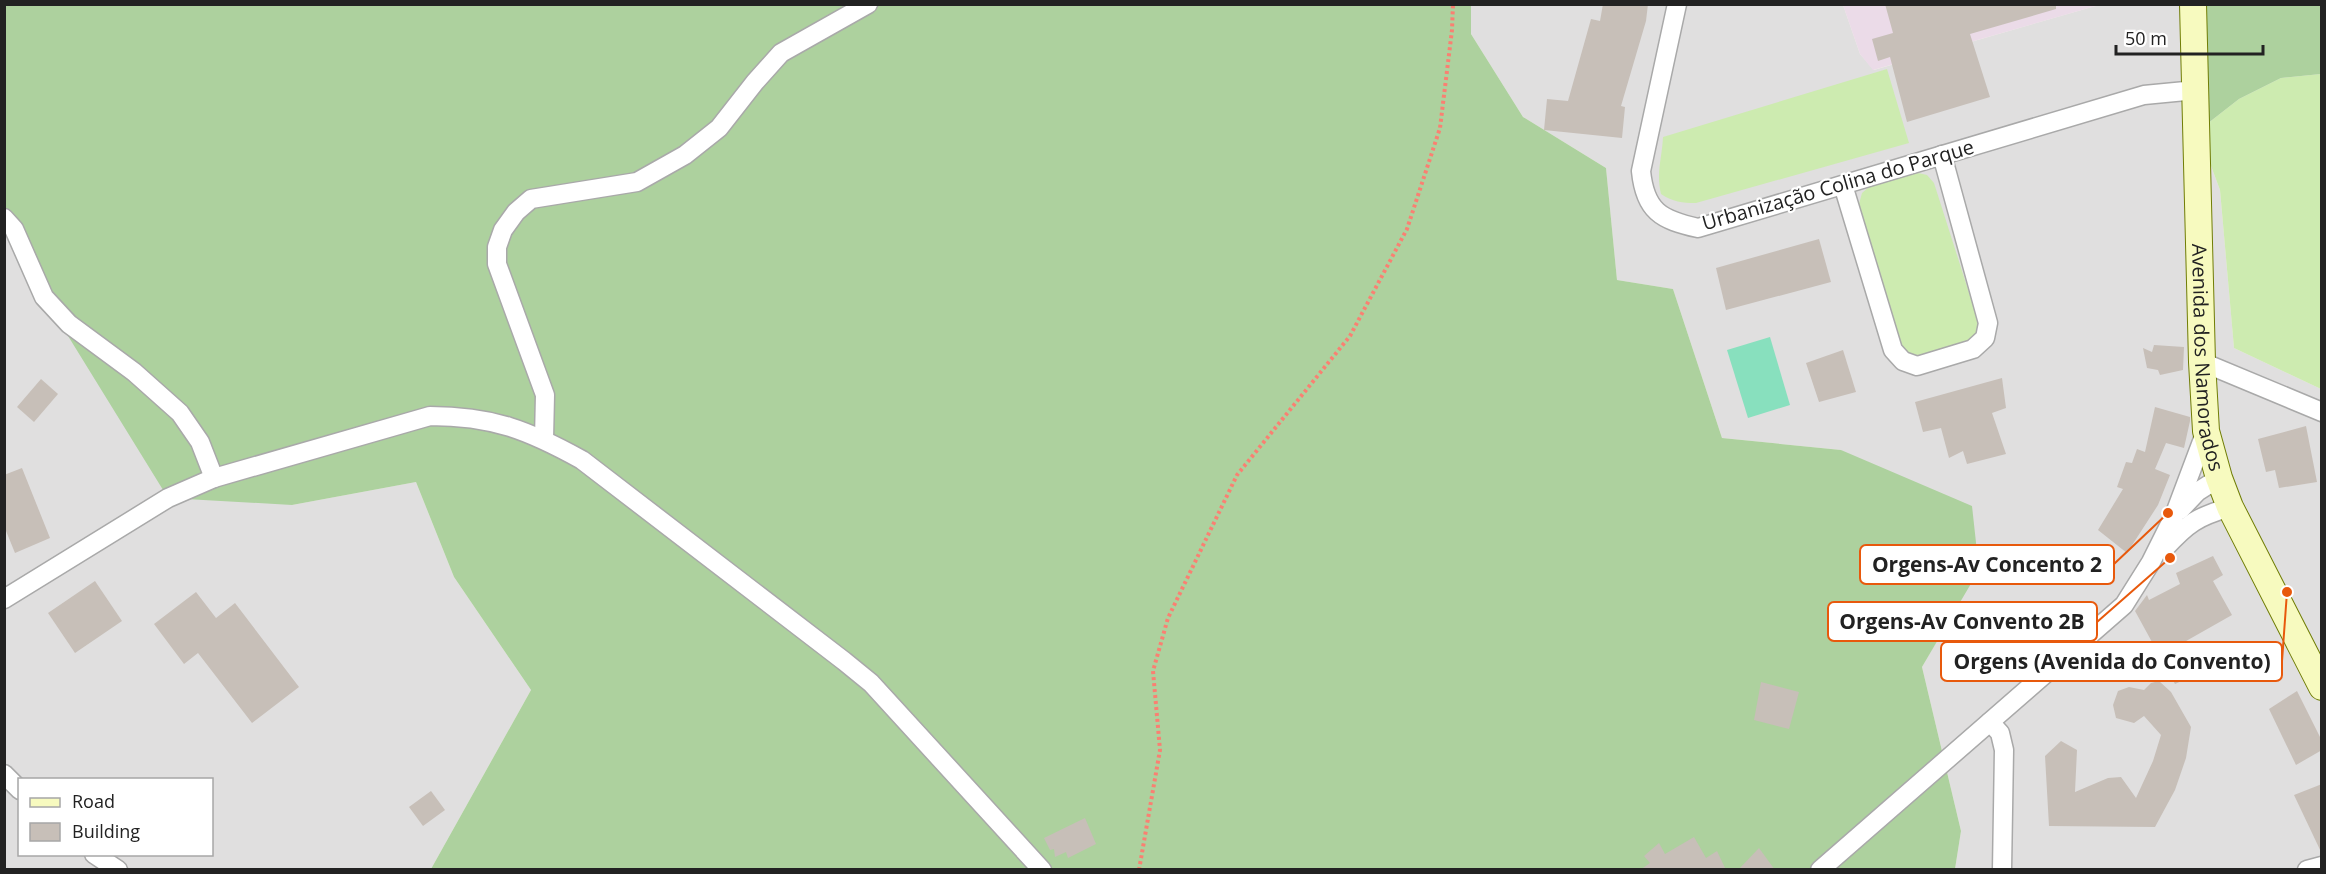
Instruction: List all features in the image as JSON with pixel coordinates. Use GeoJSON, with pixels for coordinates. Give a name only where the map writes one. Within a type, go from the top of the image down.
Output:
{"type":"FeatureCollection","features":[{"type":"Feature","properties":{"kind":"street"},"geometry":{"type":"LineString","coordinates":[[544,438],[545,395],[497,264],[497,247],[503,230],[516,212],[531,199],[637,182],[685,155],[719,128],[781,53],[868,4]]}},
{"type":"Feature","properties":{"kind":"street","name":"Urbanização Colina do Parque"},"geometry":{"type":"LineString","coordinates":[[1677,4],[1641,171],[1643,191],[1664,218],[1676,224],[1698,228],[2144,95],[2196,90]]}},
{"type":"Feature","properties":{"kind":"street","name":"Avenida dos Namorados"},"geometry":{"type":"LineString","coordinates":[[2193,4],[2202,362],[2206,431],[2230,507],[2322,687]]}},
{"type":"Feature","properties":{"kind":"street"},"geometry":{"type":"LineString","coordinates":[[1843,185],[1893,350],[1903,361],[1917,366],[1973,349],[1985,338],[1989,323],[1942,155]]}},
{"type":"Feature","properties":{"kind":"street"},"geometry":{"type":"LineString","coordinates":[[4,218],[14,229],[44,297],[69,324],[134,372],[180,413],[200,442],[214,477]]}},
{"type":"Feature","properties":{"kind":"street"},"geometry":{"type":"LineString","coordinates":[[2202,362],[2322,412]]}},
{"type":"Feature","properties":{"kind":"street"},"geometry":{"type":"LineString","coordinates":[[4,599],[168,498],[214,477],[430,416],[466,416],[500,423],[544,438],[582,460],[871,683],[1042,870]]}},
{"type":"Feature","properties":{"kind":"street"},"geometry":{"type":"LineString","coordinates":[[1820,870],[2124,605],[2151,562],[2174,516],[2206,431]]}},
{"type":"Feature","properties":{"kind":"street"},"geometry":{"type":"LineString","coordinates":[[2174,516],[2197,492],[2219,478]]}},
{"type":"Feature","properties":{"kind":"street"},"geometry":{"type":"LineString","coordinates":[[2151,562],[2187,524],[2205,514],[2230,507]]}},
{"type":"Feature","properties":{"kind":"street"},"geometry":{"type":"LineString","coordinates":[[1990,722],[2000,733],[2004,750],[2002,870]]}},
{"type":"Feature","properties":{"kind":"street"},"geometry":{"type":"LineString","coordinates":[[4,774],[18,788]]}},
{"type":"Feature","properties":{"kind":"street"},"geometry":{"type":"LineString","coordinates":[[96,856],[118,870]]}},
{"type":"Feature","properties":{"kind":"street"},"geometry":{"type":"LineString","coordinates":[[2307,870],[2322,866]]}},
{"type":"Feature","properties":{"kind":"path"},"geometry":{"type":"LineString","coordinates":[[1140,870],[1160,750],[1153,671],[1168,618],[1237,475],[1350,336],[1407,229],[1440,128],[1453,4]]}},
{"type":"Feature","properties":{"kind":"shaded area"},"geometry":{"type":"Polygon","coordinates":[[[1471,5],[1843,5],[1860,54],[1874,70],[2099,5],[2181,5],[2198,131],[2220,190],[2234,348],[2321,389],[2321,869],[1955,869],[1961,831],[1922,667],[1978,570],[1841,450],[1722,438],[1673,289],[1617,280],[1606,168],[1523,117],[1471,34],[1471,5]]]}},
{"type":"Feature","properties":{"kind":"shaded area"},"geometry":{"type":"Polygon","coordinates":[[[1843,5],[2099,5],[1873,70],[1860,54],[1843,5]]]}},
{"type":"Feature","properties":{"kind":"shaded area"},"geometry":{"type":"Polygon","coordinates":[[[4,218],[292,505],[416,482],[454,577],[531,690],[431,869],[5,869],[4,218]]]}},
{"type":"Feature","properties":{"kind":"green space"},"geometry":{"type":"Polygon","coordinates":[[[4,5],[1471,5],[1471,34],[1523,117],[1606,168],[1617,280],[1673,289],[1722,438],[1841,450],[1972,506],[1979,570],[1922,667],[1961,831],[1955,869],[431,869],[531,690],[454,577],[416,482],[292,505],[168,498],[44,297],[5,224],[4,5]]]}},
{"type":"Feature","properties":{"kind":"green space"},"geometry":{"type":"Polygon","coordinates":[[[2193,5],[2321,5],[2321,74],[2281,78],[2239,99],[2198,131],[2193,5]]]}},
{"type":"Feature","properties":{"kind":"green space"},"geometry":{"type":"Polygon","coordinates":[[[1887,69],[1909,143],[1696,203],[1678,202],[1661,194],[1659,172],[1663,137],[1887,69]]]}},
{"type":"Feature","properties":{"kind":"green space"},"geometry":{"type":"Polygon","coordinates":[[[2321,74],[2321,389],[2234,348],[2220,190],[2198,131],[2239,99],[2281,78],[2321,74]]]}},
{"type":"Feature","properties":{"kind":"green space"},"geometry":{"type":"Polygon","coordinates":[[[1918,173],[1927,175],[1934,183],[1978,321],[1977,334],[1965,342],[1932,353],[1918,355],[1901,348],[1859,204],[1862,193],[1869,187],[1918,173]]]}},
{"type":"Feature","properties":{"kind":"green space"},"geometry":{"type":"Polygon","coordinates":[[[1770,337],[1790,405],[1748,418],[1727,350],[1770,337]]]}},
{"type":"Feature","properties":{"kind":"building"},"geometry":{"type":"Polygon","coordinates":[[[1603,4],[1648,4],[1646,21],[1621,106],[1625,107],[1622,138],[1544,130],[1547,99],[1568,101],[1591,19],[1600,21],[1603,4]]]}},
{"type":"Feature","properties":{"kind":"building"},"geometry":{"type":"Polygon","coordinates":[[[1885,4],[2056,4],[2056,9],[1970,34],[1990,97],[1907,122],[1890,57],[1878,61],[1872,39],[1893,33],[1885,4]]]}},
{"type":"Feature","properties":{"kind":"building"},"geometry":{"type":"Polygon","coordinates":[[[1819,239],[1831,282],[1726,310],[1716,268],[1819,239]]]}},
{"type":"Feature","properties":{"kind":"building"},"geometry":{"type":"Polygon","coordinates":[[[2154,345],[2184,347],[2183,370],[2160,375],[2158,370],[2147,368],[2143,348],[2152,352],[2154,345]]]}},
{"type":"Feature","properties":{"kind":"building"},"geometry":{"type":"Polygon","coordinates":[[[1843,350],[1856,392],[1819,402],[1806,363],[1843,350]]]}},
{"type":"Feature","properties":{"kind":"building"},"geometry":{"type":"Polygon","coordinates":[[[2002,378],[2006,408],[1992,413],[2006,454],[1967,464],[1963,451],[1949,458],[1941,428],[1923,432],[1915,402],[2002,378]]]}},
{"type":"Feature","properties":{"kind":"building"},"geometry":{"type":"Polygon","coordinates":[[[41,379],[58,394],[34,422],[17,407],[41,379]]]}},
{"type":"Feature","properties":{"kind":"building"},"geometry":{"type":"Polygon","coordinates":[[[2155,407],[2190,417],[2190,421],[2184,448],[2166,443],[2155,469],[2170,475],[2158,505],[2127,553],[2098,530],[2123,489],[2117,487],[2126,462],[2132,463],[2137,449],[2145,452],[2155,407]]]}},
{"type":"Feature","properties":{"kind":"building"},"geometry":{"type":"Polygon","coordinates":[[[2306,426],[2317,482],[2279,488],[2275,470],[2266,472],[2258,439],[2306,426]]]}},
{"type":"Feature","properties":{"kind":"building"},"geometry":{"type":"Polygon","coordinates":[[[22,468],[50,538],[15,553],[4,526],[4,475],[22,468]]]}},
{"type":"Feature","properties":{"kind":"building"},"geometry":{"type":"Polygon","coordinates":[[[2213,556],[2223,575],[2213,581],[2232,615],[2172,649],[2186,679],[2175,684],[2135,611],[2147,595],[2149,600],[2180,584],[2176,573],[2213,556]]]}},
{"type":"Feature","properties":{"kind":"building"},"geometry":{"type":"Polygon","coordinates":[[[95,581],[122,621],[75,653],[48,613],[95,581]]]}},
{"type":"Feature","properties":{"kind":"building"},"geometry":{"type":"Polygon","coordinates":[[[196,592],[216,618],[235,603],[299,687],[252,723],[198,653],[184,664],[154,624],[196,592]]]}},
{"type":"Feature","properties":{"kind":"building"},"geometry":{"type":"Polygon","coordinates":[[[2159,681],[2171,692],[2191,727],[2186,758],[2175,790],[2155,827],[2049,826],[2045,756],[2061,741],[2077,750],[2075,792],[2108,778],[2121,777],[2136,798],[2153,761],[2161,735],[2144,716],[2134,723],[2116,718],[2113,705],[2118,691],[2129,687],[2144,690],[2151,683],[2159,681]]]}},
{"type":"Feature","properties":{"kind":"building"},"geometry":{"type":"Polygon","coordinates":[[[1761,682],[1799,692],[1789,729],[1754,720],[1761,682]]]}},
{"type":"Feature","properties":{"kind":"building"},"geometry":{"type":"Polygon","coordinates":[[[2297,691],[2322,741],[2322,750],[2296,765],[2269,709],[2297,691]]]}},
{"type":"Feature","properties":{"kind":"building"},"geometry":{"type":"Polygon","coordinates":[[[2322,784],[2322,854],[2294,795],[2322,784]]]}},
{"type":"Feature","properties":{"kind":"building"},"geometry":{"type":"Polygon","coordinates":[[[431,791],[445,810],[423,826],[409,807],[431,791]]]}},
{"type":"Feature","properties":{"kind":"building"},"geometry":{"type":"Polygon","coordinates":[[[1085,818],[1096,844],[1068,858],[1066,852],[1055,857],[1054,849],[1050,850],[1044,838],[1085,818]]]}},
{"type":"Feature","properties":{"kind":"building"},"geometry":{"type":"Polygon","coordinates":[[[1694,837],[1706,858],[1717,851],[1726,870],[1640,870],[1650,863],[1644,856],[1659,843],[1665,854],[1694,837]]]}},
{"type":"Feature","properties":{"kind":"building"},"geometry":{"type":"Polygon","coordinates":[[[1759,848],[1775,870],[1738,870],[1759,848]]]}},
{"type":"Feature","properties":{"kind":"place","name":"Orgens-Av Concento 2"},"geometry":{"type":"Point","coordinates":[2168,513]}},
{"type":"Feature","properties":{"kind":"place","name":"Orgens-Av Convento 2B"},"geometry":{"type":"Point","coordinates":[2170,558]}},
{"type":"Feature","properties":{"kind":"place","name":"Orgens (Avenida do Convento)"},"geometry":{"type":"Point","coordinates":[2287,592]}}]}
